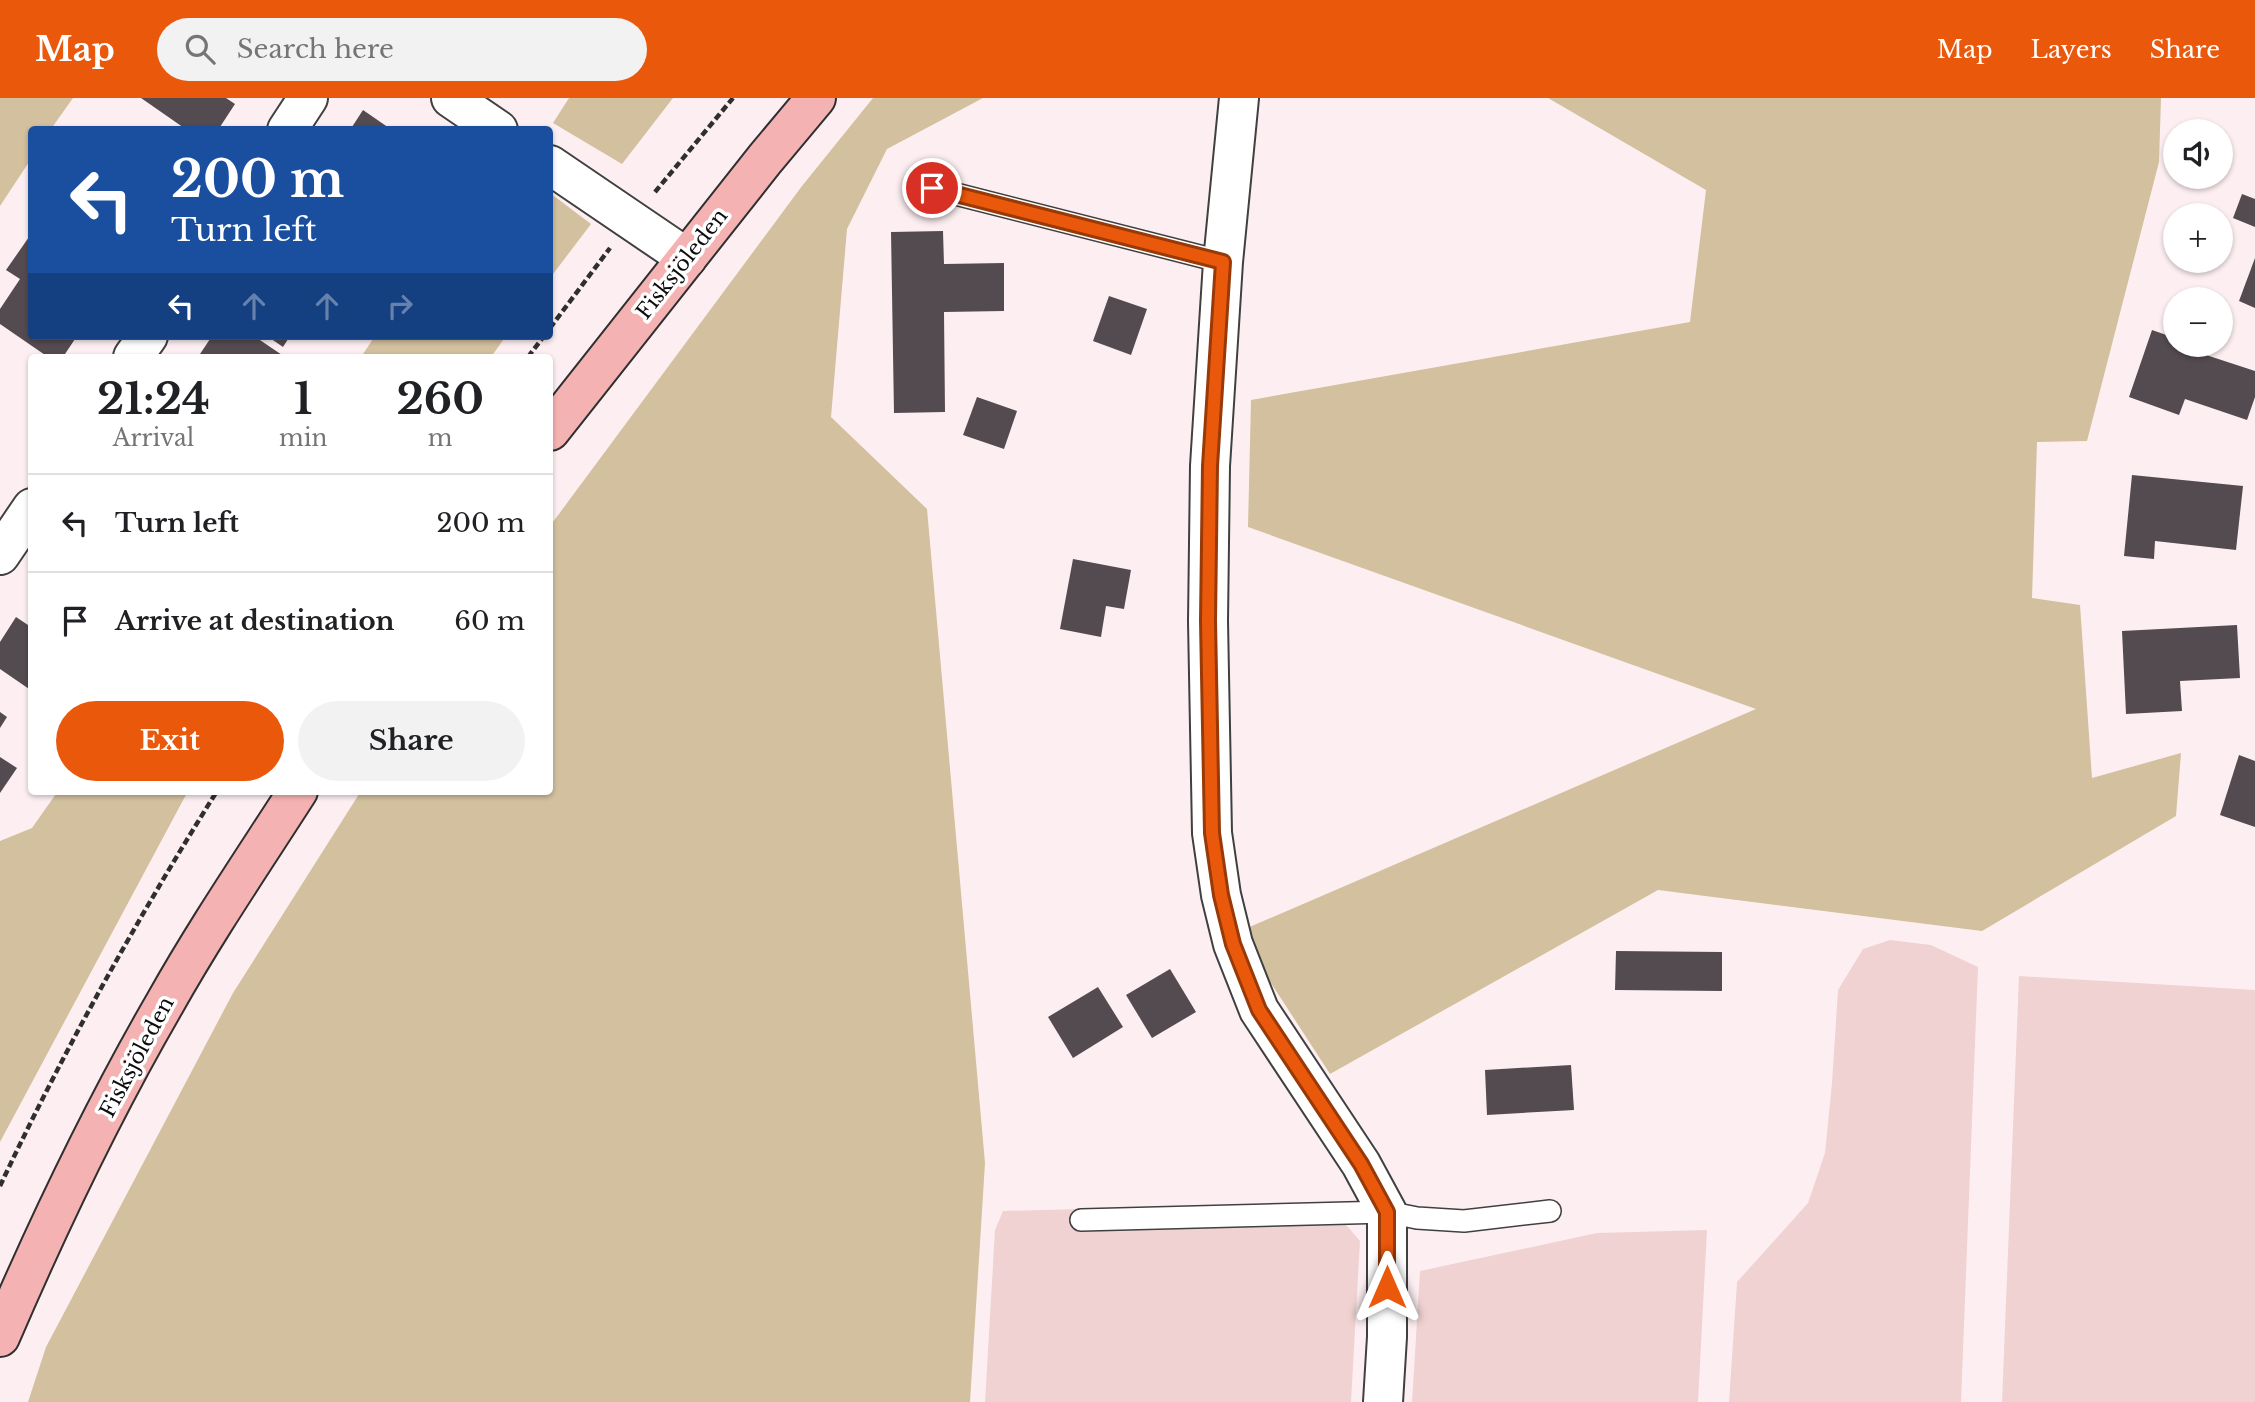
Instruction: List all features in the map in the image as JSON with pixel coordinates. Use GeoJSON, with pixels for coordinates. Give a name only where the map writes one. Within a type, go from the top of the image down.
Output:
{"type":"FeatureCollection","features":[{"type":"Feature","properties":{"kind":"street"},"geometry":{"type":"LineString","coordinates":[[290,126],[308,98]]}},
{"type":"Feature","properties":{"kind":"street"},"geometry":{"type":"LineString","coordinates":[[451,98],[492,126]]}},
{"type":"Feature","properties":{"kind":"street","name":"Fisksjöleden"},"geometry":{"type":"LineString","coordinates":[[553,427],[816,98]]}},
{"type":"Feature","properties":{"kind":"street"},"geometry":{"type":"LineString","coordinates":[[1239,98],[1223,262],[1210,466],[1208,621],[1212,833],[1221,895],[1233,944],[1259,1010],[1361,1164],[1387,1212],[1387,1337],[1383,1402]]}},
{"type":"Feature","properties":{"kind":"street"},"geometry":{"type":"LineString","coordinates":[[553,166],[687,258]]}},
{"type":"Feature","properties":{"kind":"street"},"geometry":{"type":"LineString","coordinates":[[0,555],[28,514]]}},
{"type":"Feature","properties":{"kind":"street","name":"Fisksjöleden"},"geometry":{"type":"LineString","coordinates":[[0,1337],[37,1251],[165,1003],[296,795]]}},
{"type":"Feature","properties":{"kind":"lane"},"geometry":{"type":"LineString","coordinates":[[932,188],[1223,262]]}},
{"type":"Feature","properties":{"kind":"lane"},"geometry":{"type":"LineString","coordinates":[[1081,1220],[1387,1212],[1417,1218],[1464,1221],[1550,1211]]}},
{"type":"Feature","properties":{"kind":"path"},"geometry":{"type":"LineString","coordinates":[[530,354],[541,340]]}},
{"type":"Feature","properties":{"kind":"path"},"geometry":{"type":"LineString","coordinates":[[0,1186],[101,987],[215,795]]}},
{"type":"Feature","properties":{"kind":"shaded area"},"geometry":{"type":"Polygon","coordinates":[[[0,98],[73,98],[53,126],[28,126],[28,164],[0,206],[0,98]]]}},
{"type":"Feature","properties":{"kind":"shaded area"},"geometry":{"type":"Polygon","coordinates":[[[569,98],[673,98],[622,164],[553,123],[569,98]]]}},
{"type":"Feature","properties":{"kind":"shaded area"},"geometry":{"type":"Polygon","coordinates":[[[873,98],[983,98],[887,149],[847,229],[831,417],[927,509],[985,1163],[970,1402],[28,1402],[46,1347],[233,993],[358,795],[553,795],[553,522],[802,186],[873,98]]]}},
{"type":"Feature","properties":{"kind":"shaded area"},"geometry":{"type":"Polygon","coordinates":[[[1548,98],[2161,98],[2159,162],[2087,441],[2037,442],[2032,598],[2080,605],[2092,778],[2181,753],[2176,816],[1982,931],[1658,890],[1330,1074],[1238,932],[1756,709],[1248,527],[1251,400],[1690,322],[1706,190],[1548,98]]]}},
{"type":"Feature","properties":{"kind":"shaded area"},"geometry":{"type":"Polygon","coordinates":[[[553,195],[591,224],[553,274],[553,195]]]}},
{"type":"Feature","properties":{"kind":"shaded area"},"geometry":{"type":"Polygon","coordinates":[[[372,340],[503,340],[493,354],[363,354],[372,340]]]}},
{"type":"Feature","properties":{"kind":"shaded area"},"geometry":{"type":"Polygon","coordinates":[[[55,795],[186,795],[0,1142],[0,841],[32,828],[55,795]]]}},
{"type":"Feature","properties":{"kind":"shaded area"},"geometry":{"type":"Polygon","coordinates":[[[1890,940],[1931,945],[1978,967],[1961,1402],[1729,1402],[1737,1282],[1808,1203],[1825,1153],[1838,990],[1863,949],[1890,940]]]}},
{"type":"Feature","properties":{"kind":"shaded area"},"geometry":{"type":"Polygon","coordinates":[[[2019,976],[2255,990],[2255,1402],[2002,1402],[2019,976]]]}},
{"type":"Feature","properties":{"kind":"shaded area"},"geometry":{"type":"Polygon","coordinates":[[[1300,1203],[1340,1218],[1360,1241],[1351,1402],[985,1402],[995,1230],[1003,1211],[1300,1203]]]}},
{"type":"Feature","properties":{"kind":"shaded area"},"geometry":{"type":"Polygon","coordinates":[[[1707,1230],[1698,1402],[1412,1402],[1420,1271],[1597,1233],[1707,1230]]]}},
{"type":"Feature","properties":{"kind":"building"},"geometry":{"type":"Polygon","coordinates":[[[141,98],[226,98],[235,104],[221,126],[181,126],[141,98]]]}},
{"type":"Feature","properties":{"kind":"building"},"geometry":{"type":"Polygon","coordinates":[[[363,110],[386,126],[353,126],[363,110]]]}},
{"type":"Feature","properties":{"kind":"building"},"geometry":{"type":"Polygon","coordinates":[[[2242,194],[2255,199],[2255,227],[2233,218],[2242,194]]]}},
{"type":"Feature","properties":{"kind":"building"},"geometry":{"type":"Polygon","coordinates":[[[943,231],[944,264],[1004,263],[1004,311],[944,312],[945,412],[894,413],[891,232],[943,231]]]}},
{"type":"Feature","properties":{"kind":"building"},"geometry":{"type":"Polygon","coordinates":[[[28,238],[28,340],[74,340],[65,354],[44,354],[0,324],[0,309],[20,279],[6,270],[28,238]]]}},
{"type":"Feature","properties":{"kind":"building"},"geometry":{"type":"Polygon","coordinates":[[[2255,258],[2255,308],[2239,301],[2255,258]]]}},
{"type":"Feature","properties":{"kind":"building"},"geometry":{"type":"Polygon","coordinates":[[[1109,296],[1147,309],[1131,355],[1093,341],[1109,296]]]}},
{"type":"Feature","properties":{"kind":"building"},"geometry":{"type":"Polygon","coordinates":[[[2152,330],[2163,334],[2163,357],[2212,357],[2255,371],[2255,397],[2247,420],[2185,399],[2179,415],[2129,397],[2152,330]]]}},
{"type":"Feature","properties":{"kind":"building"},"geometry":{"type":"Polygon","coordinates":[[[209,340],[260,340],[281,354],[200,354],[209,340]]]}},
{"type":"Feature","properties":{"kind":"building"},"geometry":{"type":"Polygon","coordinates":[[[273,340],[287,340],[283,347],[273,340]]]}},
{"type":"Feature","properties":{"kind":"building"},"geometry":{"type":"Polygon","coordinates":[[[977,397],[1017,411],[1004,449],[963,435],[977,397]]]}},
{"type":"Feature","properties":{"kind":"building"},"geometry":{"type":"Polygon","coordinates":[[[2132,475],[2243,486],[2236,550],[2155,541],[2154,559],[2124,556],[2132,475]]]}},
{"type":"Feature","properties":{"kind":"building"},"geometry":{"type":"Polygon","coordinates":[[[1073,559],[1131,570],[1124,609],[1106,606],[1101,637],[1060,629],[1073,559]]]}},
{"type":"Feature","properties":{"kind":"building"},"geometry":{"type":"Polygon","coordinates":[[[16,617],[28,625],[28,688],[0,669],[0,642],[16,617]]]}},
{"type":"Feature","properties":{"kind":"building"},"geometry":{"type":"Polygon","coordinates":[[[2237,625],[2240,678],[2180,681],[2182,711],[2126,714],[2122,631],[2237,625]]]}},
{"type":"Feature","properties":{"kind":"building"},"geometry":{"type":"Polygon","coordinates":[[[0,712],[7,717],[0,728],[0,712]]]}},
{"type":"Feature","properties":{"kind":"building"},"geometry":{"type":"Polygon","coordinates":[[[2239,755],[2255,761],[2255,827],[2220,815],[2239,755]]]}},
{"type":"Feature","properties":{"kind":"building"},"geometry":{"type":"Polygon","coordinates":[[[0,757],[17,768],[0,793],[0,757]]]}},
{"type":"Feature","properties":{"kind":"building"},"geometry":{"type":"Polygon","coordinates":[[[1616,951],[1722,952],[1722,991],[1615,990],[1616,951]]]}},
{"type":"Feature","properties":{"kind":"building"},"geometry":{"type":"Polygon","coordinates":[[[1170,969],[1196,1012],[1152,1038],[1126,995],[1170,969]]]}},
{"type":"Feature","properties":{"kind":"building"},"geometry":{"type":"Polygon","coordinates":[[[1098,987],[1123,1027],[1073,1058],[1048,1017],[1098,987]]]}},
{"type":"Feature","properties":{"kind":"building"},"geometry":{"type":"Polygon","coordinates":[[[1571,1065],[1574,1110],[1487,1115],[1485,1070],[1571,1065]]]}},
{"type":"Feature","properties":{"kind":"route"},"geometry":{"type":"LineString","coordinates":[[932,188],[1223,262],[1210,466],[1208,621],[1212,833],[1221,895],[1233,944],[1259,1010],[1361,1164],[1387,1212],[1387,1287]]}}]}
